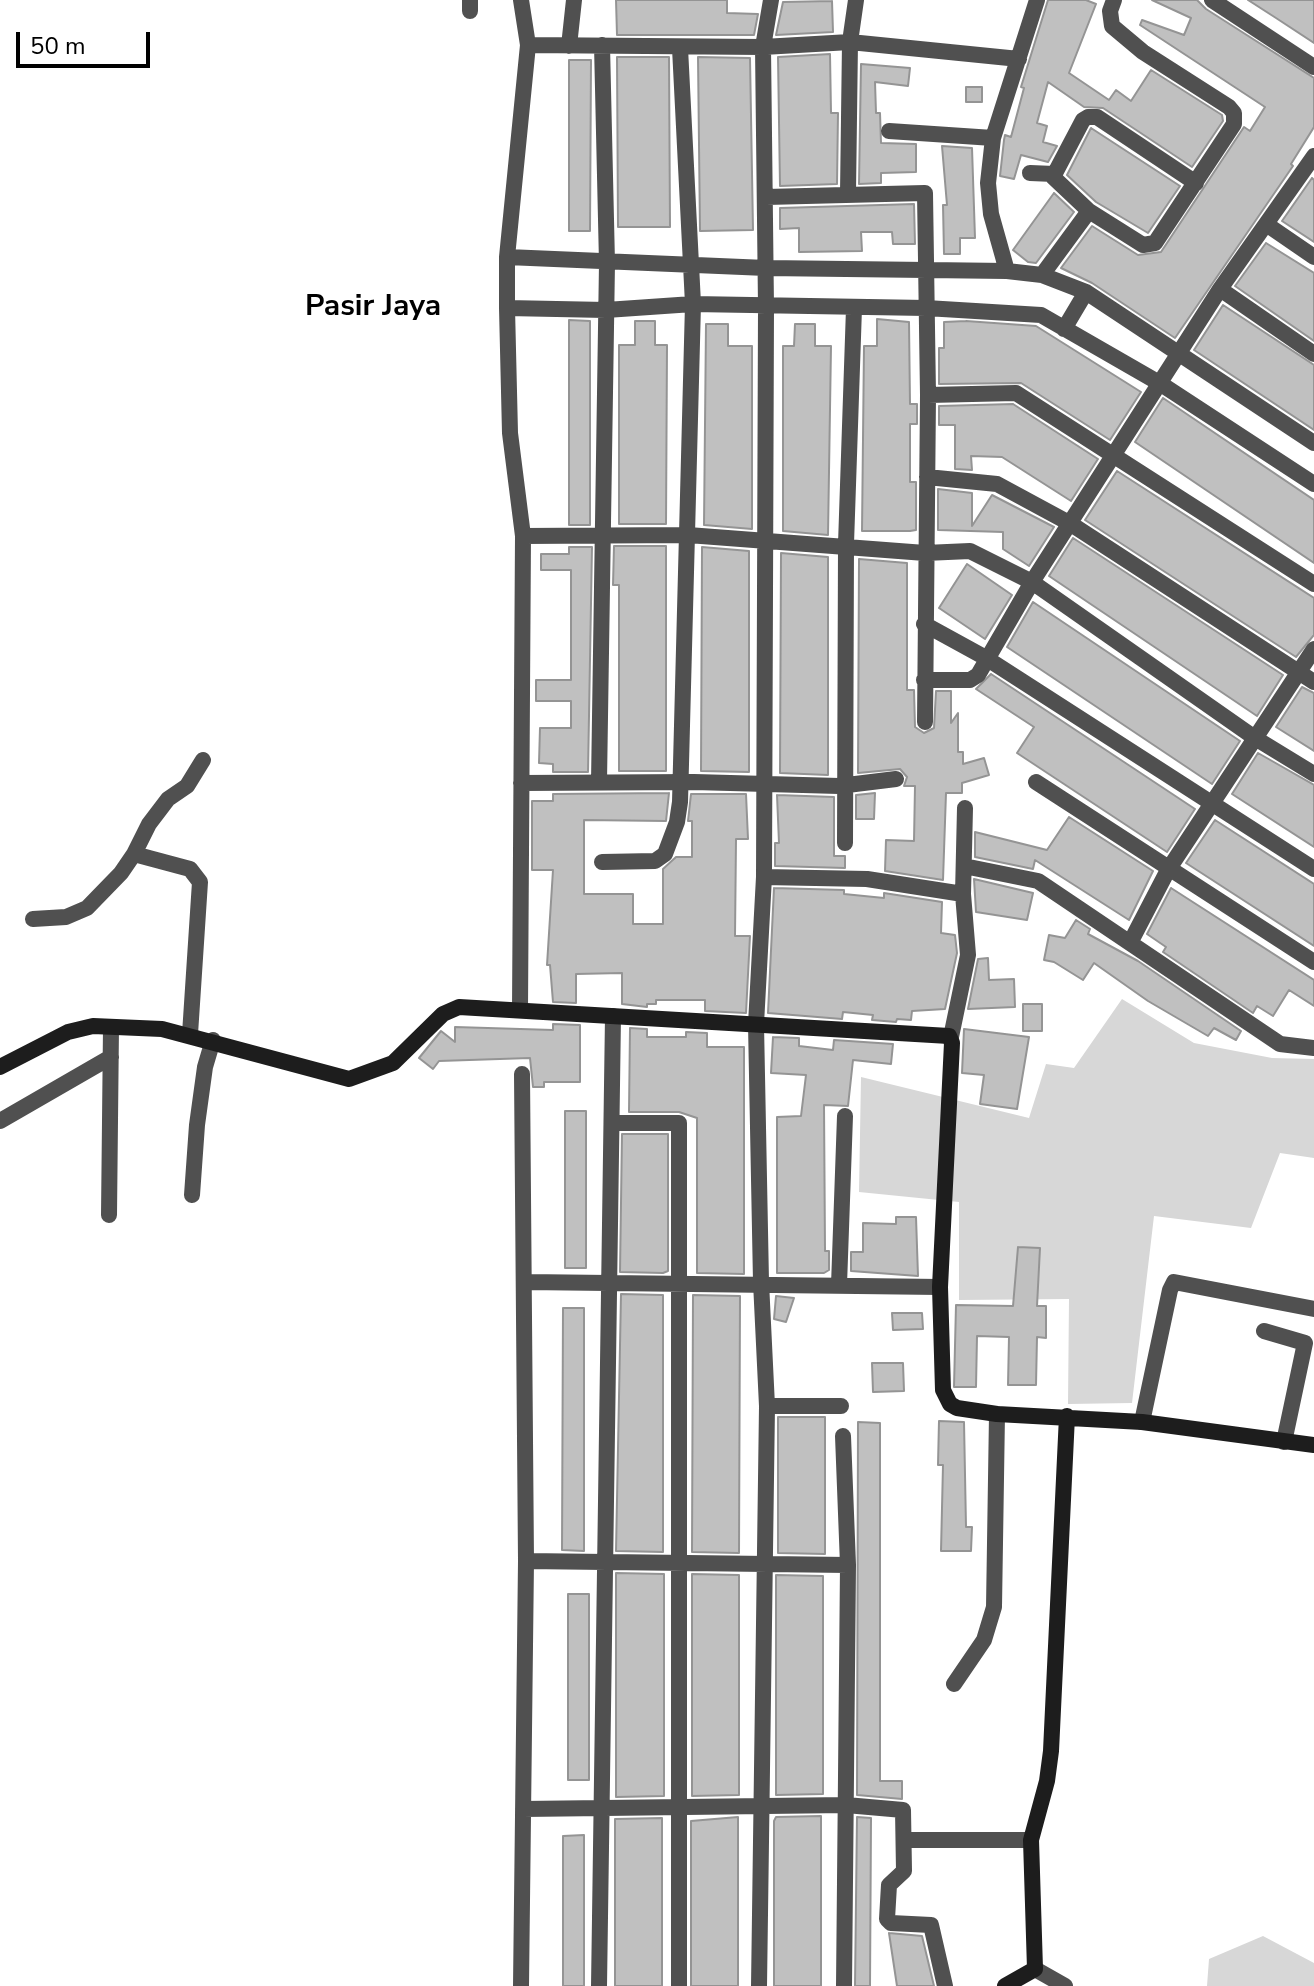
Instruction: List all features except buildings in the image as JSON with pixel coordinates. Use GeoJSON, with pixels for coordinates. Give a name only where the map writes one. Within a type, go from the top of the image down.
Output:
{"type":"FeatureCollection","features":[{"type":"Feature","properties":{"kind":"street"},"geometry":{"type":"LineString","coordinates":[[520,1009],[523,536],[510,433],[507,257],[528,45],[521,0]]}},
{"type":"Feature","properties":{"kind":"street"},"geometry":{"type":"LineString","coordinates":[[569,46],[574,0]]}},
{"type":"Feature","properties":{"kind":"street"},"geometry":{"type":"LineString","coordinates":[[759,1986],[767,1406],[761,1282],[756,1024],[764,877],[766,197],[763,47],[771,0]]}},
{"type":"Feature","properties":{"kind":"street"},"geometry":{"type":"LineString","coordinates":[[848,193],[850,42],[856,0]]}},
{"type":"Feature","properties":{"kind":"street"},"geometry":{"type":"LineString","coordinates":[[1007,271],[990,203],[993,138],[1037,0]]}},
{"type":"Feature","properties":{"kind":"street"},"geometry":{"type":"LineString","coordinates":[[1114,0],[1110,11],[1112,26],[1143,52],[1234,113],[1232,132],[1155,243],[1149,245],[1089,211],[1056,184],[1054,174],[1083,120],[1092,116],[1196,183]]}},
{"type":"Feature","properties":{"kind":"street"},"geometry":{"type":"LineString","coordinates":[[1212,0],[1314,67]]}},
{"type":"Feature","properties":{"kind":"street"},"geometry":{"type":"LineString","coordinates":[[528,45],[680,48],[850,42],[1019,59]]}},
{"type":"Feature","properties":{"kind":"street"},"geometry":{"type":"LineString","coordinates":[[599,782],[607,263],[602,45]]}},
{"type":"Feature","properties":{"kind":"street"},"geometry":{"type":"LineString","coordinates":[[602,862],[655,861],[665,854],[677,822],[681,782],[693,304],[680,48]]}},
{"type":"Feature","properties":{"kind":"street"},"geometry":{"type":"LineString","coordinates":[[889,131],[993,138]]}},
{"type":"Feature","properties":{"kind":"street"},"geometry":{"type":"LineString","coordinates":[[924,680],[974,679],[1032,582],[1220,289],[1313,158]]}},
{"type":"Feature","properties":{"kind":"street"},"geometry":{"type":"LineString","coordinates":[[1030,173],[1054,174]]}},
{"type":"Feature","properties":{"kind":"street"},"geometry":{"type":"LineString","coordinates":[[766,197],[925,193],[928,395],[925,722]]}},
{"type":"Feature","properties":{"kind":"street"},"geometry":{"type":"LineString","coordinates":[[1042,275],[1089,211]]}},
{"type":"Feature","properties":{"kind":"street"},"geometry":{"type":"LineString","coordinates":[[1266,224],[1314,257]]}},
{"type":"Feature","properties":{"kind":"street"},"geometry":{"type":"LineString","coordinates":[[507,257],[766,268],[1007,271],[1042,275],[1086,293],[1314,443]]}},
{"type":"Feature","properties":{"kind":"street"},"geometry":{"type":"LineString","coordinates":[[1220,289],[1314,354]]}},
{"type":"Feature","properties":{"kind":"street"},"geometry":{"type":"LineString","coordinates":[[1065,327],[1086,293]]}},
{"type":"Feature","properties":{"kind":"street"},"geometry":{"type":"LineString","coordinates":[[507,308],[606,310],[693,304],[926,308],[1041,315],[1161,384],[1314,484]]}},
{"type":"Feature","properties":{"kind":"street"},"geometry":{"type":"LineString","coordinates":[[845,843],[846,544],[854,308]]}},
{"type":"Feature","properties":{"kind":"street"},"geometry":{"type":"LineString","coordinates":[[928,395],[1012,392],[1314,584]]}},
{"type":"Feature","properties":{"kind":"street"},"geometry":{"type":"LineString","coordinates":[[927,477],[997,484],[1071,524],[1314,682]]}},
{"type":"Feature","properties":{"kind":"street"},"geometry":{"type":"LineString","coordinates":[[523,536],[688,535],[846,544],[925,553],[970,551],[1032,582],[1255,738],[1314,774]]}},
{"type":"Feature","properties":{"kind":"street"},"geometry":{"type":"LineString","coordinates":[[924,624],[986,658],[1314,869]]}},
{"type":"Feature","properties":{"kind":"street"},"geometry":{"type":"LineString","coordinates":[[1130,943],[1168,870],[1314,649]]}},
{"type":"Feature","properties":{"kind":"street"},"geometry":{"type":"LineString","coordinates":[[33,919],[66,917],[87,908],[121,873],[149,824],[168,799],[187,786],[203,760]]}},
{"type":"Feature","properties":{"kind":"street"},"geometry":{"type":"LineString","coordinates":[[521,783],[763,785],[843,784],[896,779]]}},
{"type":"Feature","properties":{"kind":"street"},"geometry":{"type":"LineString","coordinates":[[1036,782],[1314,962]]}},
{"type":"Feature","properties":{"kind":"street"},"geometry":{"type":"LineString","coordinates":[[965,808],[963,894],[968,955],[951,1037],[940,1287],[943,1390],[950,1404],[957,1408],[997,1414],[1142,1422],[1314,1445]]}},
{"type":"Feature","properties":{"kind":"street"},"geometry":{"type":"LineString","coordinates":[[134,854],[190,869],[200,882],[190,1034]]}},
{"type":"Feature","properties":{"kind":"street"},"geometry":{"type":"LineString","coordinates":[[964,866],[1038,881],[1280,1044],[1314,1048]]}},
{"type":"Feature","properties":{"kind":"street"},"geometry":{"type":"LineString","coordinates":[[764,877],[867,879],[963,894]]}},
{"type":"Feature","properties":{"kind":"street"},"geometry":{"type":"LineString","coordinates":[[0,1067],[68,1032],[111,1027],[190,1034],[349,1079],[393,1063],[448,1010],[459,1007],[951,1037]]}},
{"type":"Feature","properties":{"kind":"street"},"geometry":{"type":"LineString","coordinates":[[599,1986],[613,1016]]}},
{"type":"Feature","properties":{"kind":"street"},"geometry":{"type":"LineString","coordinates":[[109,1215],[111,1027]]}},
{"type":"Feature","properties":{"kind":"street"},"geometry":{"type":"LineString","coordinates":[[192,1195],[197,1125],[205,1067],[213,1040]]}},
{"type":"Feature","properties":{"kind":"street"},"geometry":{"type":"LineString","coordinates":[[0,1121],[111,1057]]}},
{"type":"Feature","properties":{"kind":"street"},"geometry":{"type":"LineString","coordinates":[[521,1986],[526,1561],[522,1074]]}},
{"type":"Feature","properties":{"kind":"street"},"geometry":{"type":"LineString","coordinates":[[839,1285],[845,1116]]}},
{"type":"Feature","properties":{"kind":"street"},"geometry":{"type":"LineString","coordinates":[[612,1123],[679,1123],[679,1986]]}},
{"type":"Feature","properties":{"kind":"street"},"geometry":{"type":"LineString","coordinates":[[526,1282],[761,1282],[940,1287]]}},
{"type":"Feature","properties":{"kind":"street"},"geometry":{"type":"LineString","coordinates":[[1142,1422],[1174,1282],[1314,1309]]}},
{"type":"Feature","properties":{"kind":"street"},"geometry":{"type":"LineString","coordinates":[[1264,1331],[1305,1343],[1284,1442]]}},
{"type":"Feature","properties":{"kind":"street"},"geometry":{"type":"LineString","coordinates":[[767,1406],[841,1406]]}},
{"type":"Feature","properties":{"kind":"street"},"geometry":{"type":"LineString","coordinates":[[954,1684],[984,1640],[994,1607],[997,1414]]}},
{"type":"Feature","properties":{"kind":"street"},"geometry":{"type":"LineString","coordinates":[[1035,1969],[1031,1840],[1047,1781],[1051,1751],[1067,1416]]}},
{"type":"Feature","properties":{"kind":"street"},"geometry":{"type":"LineString","coordinates":[[843,1436],[848,1565],[844,1986]]}},
{"type":"Feature","properties":{"kind":"street"},"geometry":{"type":"LineString","coordinates":[[526,1561],[848,1565]]}},
{"type":"Feature","properties":{"kind":"street"},"geometry":{"type":"LineString","coordinates":[[523,1809],[846,1805],[903,1810],[904,1871],[889,1885],[887,1919],[891,1923],[931,1925],[945,1986]]}},
{"type":"Feature","properties":{"kind":"street"},"geometry":{"type":"LineString","coordinates":[[905,1840],[1031,1840]]}},
{"type":"Feature","properties":{"kind":"street"},"geometry":{"type":"LineString","coordinates":[[1005,1986],[1035,1969]]}},
{"type":"Feature","properties":{"kind":"street"},"geometry":{"type":"LineString","coordinates":[[1035,1969],[1065,1986]]}},
{"type":"Feature","properties":{"kind":"shaded area"},"geometry":{"type":"Polygon","coordinates":[[[1122,999],[1194,1043],[1272,1058],[1314,1059],[1314,1158],[1280,1153],[1251,1228],[1154,1216],[1132,1403],[1068,1404],[1069,1299],[959,1300],[959,1202],[859,1192],[861,1077],[1029,1118],[1046,1064],[1074,1068],[1122,999]]]}},
{"type":"Feature","properties":{"kind":"shaded area"},"geometry":{"type":"Polygon","coordinates":[[[1263,1936],[1314,1963],[1314,1986],[1207,1986],[1209,1959],[1263,1936]]]}},
{"type":"Feature","properties":{"kind":"district","name":"Pasir Jaya"},"geometry":{"type":"Point","coordinates":[373,308]}}]}
